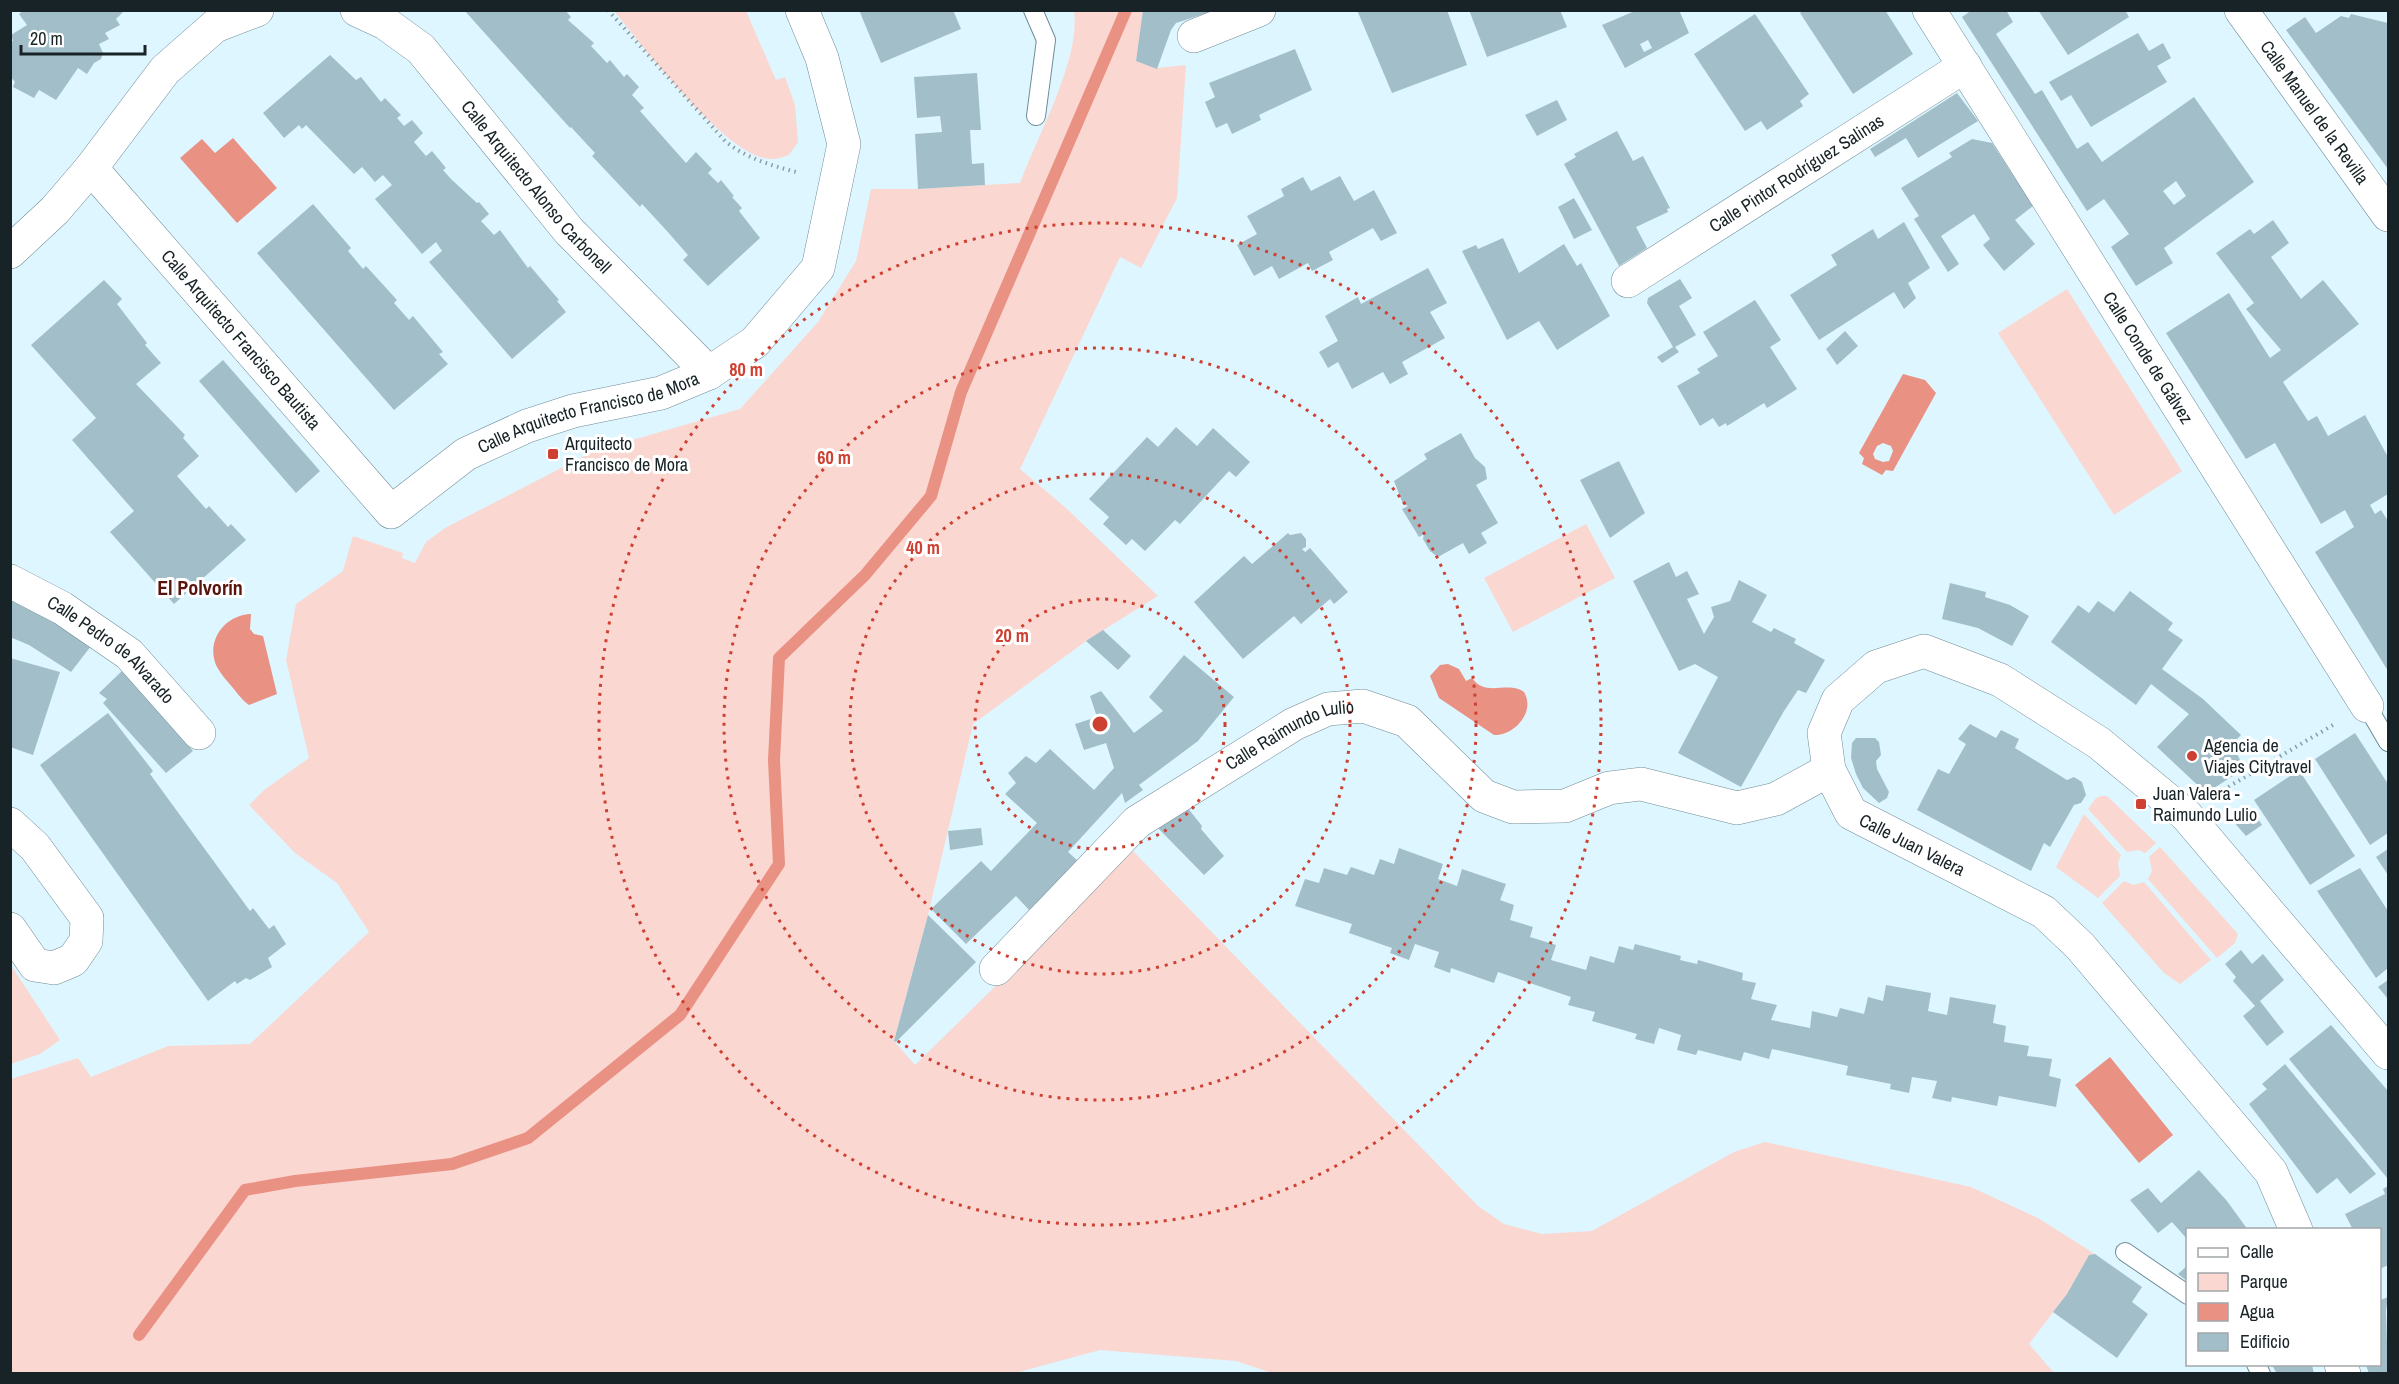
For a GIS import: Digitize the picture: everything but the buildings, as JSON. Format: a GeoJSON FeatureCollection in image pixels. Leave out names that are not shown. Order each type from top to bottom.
{"type":"FeatureCollection","features":[{"type":"Feature","properties":{"kind":"street"},"geometry":{"type":"LineString","coordinates":[[10,252],[55,210],[92,168],[165,70],[214,26],[257,10]]}},
{"type":"Feature","properties":{"kind":"street","name":"Calle Arquitecto Alonso Carbonell"},"geometry":{"type":"LineString","coordinates":[[357,10],[385,22],[421,49],[569,231],[709,374]]}},
{"type":"Feature","properties":{"kind":"street","name":"Calle Arquitecto Francisco de Mora"},"geometry":{"type":"LineString","coordinates":[[392,512],[466,454],[527,426],[573,411],[661,393],[709,374],[755,342],[818,268],[844,144],[822,58],[802,10]]}},
{"type":"Feature","properties":{"kind":"street"},"geometry":{"type":"LineString","coordinates":[[1194,36],[1258,10]]}},
{"type":"Feature","properties":{"kind":"street","name":"Calle Conde de Gálvez"},"geometry":{"type":"LineString","coordinates":[[1929,10],[2355,713]]}},
{"type":"Feature","properties":{"kind":"street","name":"Calle Manuel de la Revilla"},"geometry":{"type":"LineString","coordinates":[[2241,10],[2388,215]]}},
{"type":"Feature","properties":{"kind":"street","name":"Calle Pintor Rodríguez Salinas"},"geometry":{"type":"LineString","coordinates":[[1628,281],[1965,66]]}},
{"type":"Feature","properties":{"kind":"street","name":"Calle Arquitecto Francisco Bautista"},"geometry":{"type":"LineString","coordinates":[[92,168],[392,512]]}},
{"type":"Feature","properties":{"kind":"street","name":"Calle Pedro de Alvarado"},"geometry":{"type":"LineString","coordinates":[[10,580],[62,608],[129,654],[199,733]]}},
{"type":"Feature","properties":{"kind":"street","name":"Calle Juan Valera"},"geometry":{"type":"LineString","coordinates":[[2295,1228],[2271,1172],[2080,946],[2044,912],[1851,813],[1828,770],[1824,733],[1838,700],[1876,667],[1924,651],[2000,680],[2098,743],[2186,815],[2388,1053]]}},
{"type":"Feature","properties":{"kind":"street","name":"Calle Raimundo Lulio"},"geometry":{"type":"LineString","coordinates":[[996,969],[1137,822],[1294,724],[1328,709],[1363,706],[1407,721],[1484,795],[1513,807],[1565,806],[1609,788],[1641,784],[1737,808],[1776,799],[1828,770]]}},
{"type":"Feature","properties":{"kind":"street"},"geometry":{"type":"LineString","coordinates":[[10,824],[35,847],[87,918],[86,941],[73,960],[54,968],[35,965],[10,929]]}},
{"type":"Feature","properties":{"kind":"lane"},"geometry":{"type":"LineString","coordinates":[[1033,10],[1046,40],[1036,116]]}},
{"type":"Feature","properties":{"kind":"lane"},"geometry":{"type":"LineString","coordinates":[[2355,713],[2388,742]]}},
{"type":"Feature","properties":{"kind":"lane"},"geometry":{"type":"LineString","coordinates":[[2125,1252],[2186,1294]]}},
{"type":"Feature","properties":{"kind":"path"},"geometry":{"type":"LineString","coordinates":[[608,10],[715,133],[736,151],[762,163],[788,170]]}},
{"type":"Feature","properties":{"kind":"path"},"geometry":{"type":"LineString","coordinates":[[2211,797],[2355,713]]}},
{"type":"Feature","properties":{"kind":"green space"},"geometry":{"type":"Polygon","coordinates":[[[614,11],[746,11],[776,80],[785,77],[795,105],[798,142],[789,155],[772,159],[754,154],[733,141],[710,122],[687,98],[614,11]]]}},
{"type":"Feature","properties":{"kind":"green space"},"geometry":{"type":"Polygon","coordinates":[[[1074,11],[1143,11],[1136,61],[1157,68],[1186,65],[1177,198],[1141,268],[1120,257],[1020,469],[1067,509],[1158,596],[1086,641],[973,724],[928,915],[894,1041],[915,1065],[1133,851],[1478,1206],[1504,1224],[1542,1234],[1592,1231],[1734,1152],[1765,1142],[1971,1187],[2038,1218],[2095,1254],[2089,1255],[2067,1294],[2029,1344],[2054,1373],[1275,1374],[1236,1361],[1100,1350],[1011,1374],[11,1374],[11,1079],[78,1058],[91,1077],[168,1046],[250,1044],[369,932],[337,883],[295,853],[249,805],[264,790],[309,758],[286,660],[296,604],[343,571],[353,536],[403,553],[402,558],[415,563],[426,542],[445,528],[594,451],[740,409],[818,322],[856,261],[871,189],[918,189],[1020,183],[1064,74],[1071,51],[1074,11]]]}},
{"type":"Feature","properties":{"kind":"green space"},"geometry":{"type":"Polygon","coordinates":[[[2067,289],[2182,471],[2114,515],[1998,333],[2067,289]]]}},
{"type":"Feature","properties":{"kind":"green space"},"geometry":{"type":"Polygon","coordinates":[[[1586,524],[1615,578],[1513,632],[1484,578],[1586,524]]]}},
{"type":"Feature","properties":{"kind":"green space"},"geometry":{"type":"Polygon","coordinates":[[[2107,796],[2156,843],[2145,853],[2139,850],[2127,852],[2088,809],[2096,798],[2107,796]]]}},
{"type":"Feature","properties":{"kind":"green space"},"geometry":{"type":"Polygon","coordinates":[[[2084,814],[2121,855],[2118,863],[2120,876],[2098,898],[2056,867],[2084,814]]]}},
{"type":"Feature","properties":{"kind":"green space"},"geometry":{"type":"Polygon","coordinates":[[[2160,847],[2238,934],[2235,943],[2217,958],[2148,879],[2152,871],[2149,857],[2160,847]]]}},
{"type":"Feature","properties":{"kind":"green space"},"geometry":{"type":"Polygon","coordinates":[[[2124,881],[2133,885],[2144,882],[2211,960],[2180,984],[2164,973],[2102,903],[2124,881]]]}},
{"type":"Feature","properties":{"kind":"green space"},"geometry":{"type":"Polygon","coordinates":[[[10,964],[60,1040],[40,1054],[11,1064],[10,964]]]}},
{"type":"Feature","properties":{"kind":"water"},"geometry":{"type":"Polygon","coordinates":[[[233,138],[277,188],[237,223],[180,158],[202,139],[215,153],[233,138]]]}},
{"type":"Feature","properties":{"kind":"water"},"geometry":{"type":"Polygon","coordinates":[[[1903,374],[1925,380],[1936,393],[1893,471],[1886,470],[1882,475],[1862,464],[1864,458],[1859,453],[1903,374]],[[1883,443],[1877,446],[1873,454],[1875,459],[1883,462],[1889,461],[1893,451],[1891,446],[1883,443]]]}},
{"type":"Feature","properties":{"kind":"water"},"geometry":{"type":"Polygon","coordinates":[[[251,614],[250,629],[254,634],[263,636],[277,694],[249,705],[216,665],[214,647],[220,630],[226,624],[242,615],[251,614]]]}},
{"type":"Feature","properties":{"kind":"water"},"geometry":{"type":"Polygon","coordinates":[[[1448,664],[1459,669],[1466,681],[1472,678],[1484,687],[1511,688],[1524,692],[1527,707],[1521,721],[1509,732],[1494,735],[1439,698],[1430,676],[1440,665],[1448,664]]]}},
{"type":"Feature","properties":{"kind":"water"},"geometry":{"type":"Polygon","coordinates":[[[2110,1057],[2173,1135],[2139,1163],[2075,1085],[2110,1057]]]}},
{"type":"Feature","properties":{"kind":"waterway"},"geometry":{"type":"LineString","coordinates":[[139,1335],[245,1190],[295,1181],[452,1164],[528,1138],[680,1015],[779,864],[774,760],[779,658],[865,575],[931,496],[961,392],[1126,10]]}},
{"type":"Feature","properties":{"kind":"place","name":"Arquitecto Francisco de Mora"},"geometry":{"type":"Point","coordinates":[553,454]}},
{"type":"Feature","properties":{"kind":"place","name":"Agencia de Viajes Citytravel"},"geometry":{"type":"Point","coordinates":[2192,756]}},
{"type":"Feature","properties":{"kind":"place","name":"Juan Valera - Raimundo Lulio"},"geometry":{"type":"Point","coordinates":[2141,804]}},
{"type":"Feature","properties":{"kind":"district","name":"El Polvorín"},"geometry":{"type":"Point","coordinates":[200,588]}}]}
